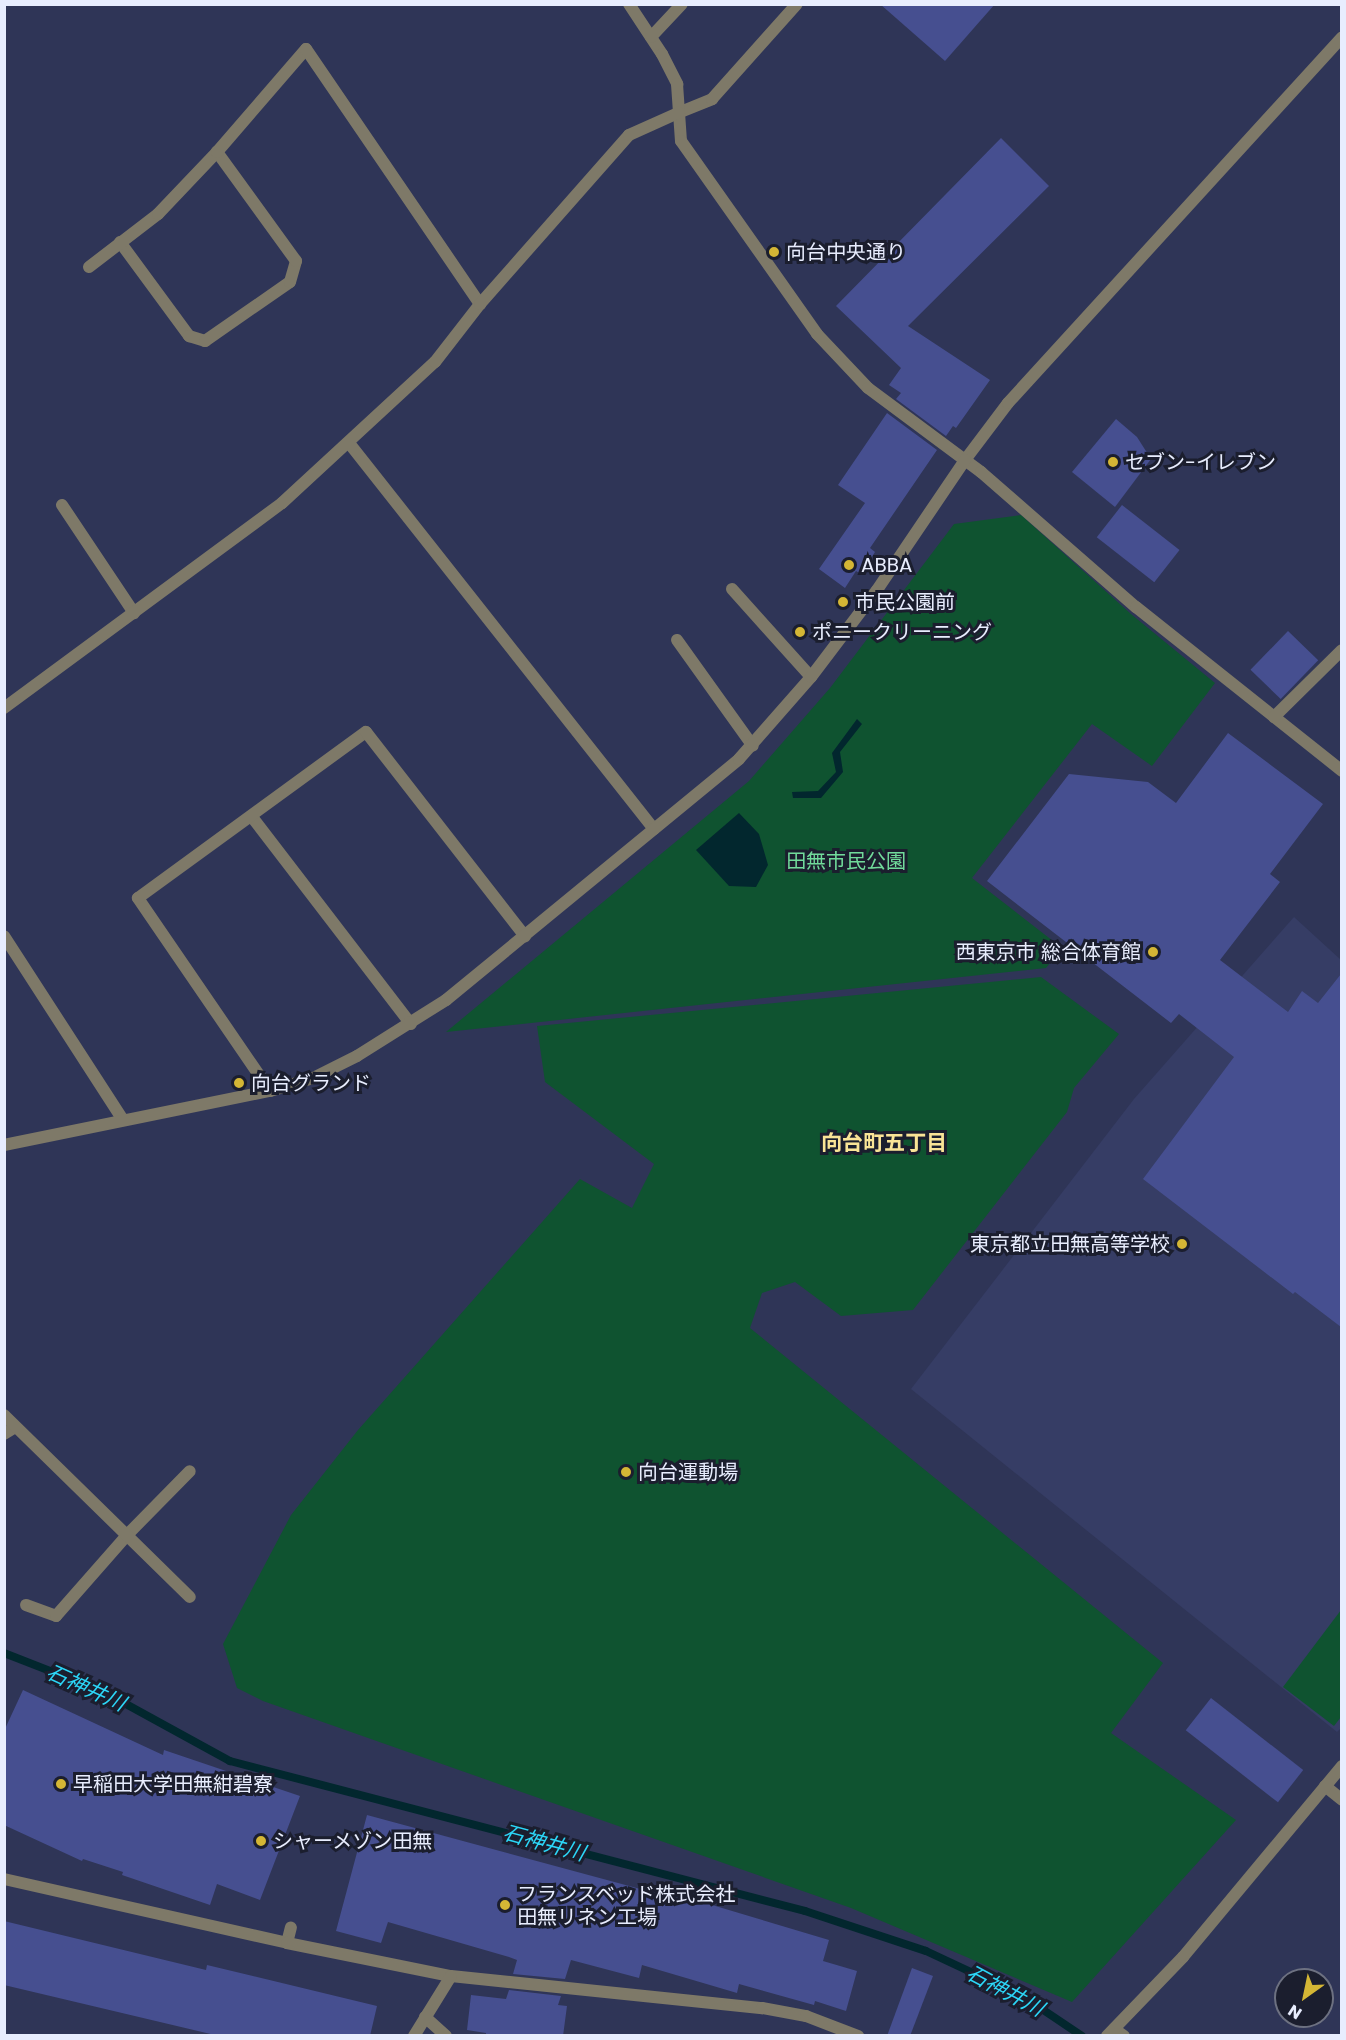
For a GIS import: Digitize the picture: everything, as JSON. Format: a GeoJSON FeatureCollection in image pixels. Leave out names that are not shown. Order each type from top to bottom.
{"type":"FeatureCollection","features":[{"type":"Feature","properties":{"kind":"street"},"geometry":{"type":"LineString","coordinates":[[630,4],[677,84],[681,141],[817,334],[868,388],[965,460],[1030,513],[1136,607],[1341,771]]}},
{"type":"Feature","properties":{"kind":"street"},"geometry":{"type":"LineString","coordinates":[[651,37],[682,4]]}},
{"type":"Feature","properties":{"kind":"street"},"geometry":{"type":"LineString","coordinates":[[4,708],[282,503],[435,362],[480,304],[629,135],[712,99],[797,4]]}},
{"type":"Feature","properties":{"kind":"street"},"geometry":{"type":"LineString","coordinates":[[4,1145],[270,1091],[313,1078],[411,1024],[525,936],[753,746],[811,677],[877,590],[965,460],[1008,403],[1341,37]]}},
{"type":"Feature","properties":{"kind":"street"},"geometry":{"type":"LineString","coordinates":[[89,267],[158,214],[217,152],[306,49],[480,304]]}},
{"type":"Feature","properties":{"kind":"street"},"geometry":{"type":"LineString","coordinates":[[120,242],[189,336],[205,341],[290,282],[296,261],[217,152]]}},
{"type":"Feature","properties":{"kind":"street"},"geometry":{"type":"LineString","coordinates":[[349,443],[654,829]]}},
{"type":"Feature","properties":{"kind":"street"},"geometry":{"type":"LineString","coordinates":[[62,505],[134,613]]}},
{"type":"Feature","properties":{"kind":"street"},"geometry":{"type":"LineString","coordinates":[[732,589],[811,677]]}},
{"type":"Feature","properties":{"kind":"street"},"geometry":{"type":"LineString","coordinates":[[677,640],[753,746]]}},
{"type":"Feature","properties":{"kind":"street"},"geometry":{"type":"LineString","coordinates":[[1274,717],[1341,650]]}},
{"type":"Feature","properties":{"kind":"street"},"geometry":{"type":"LineString","coordinates":[[270,1091],[138,898],[366,732],[525,936]]}},
{"type":"Feature","properties":{"kind":"street"},"geometry":{"type":"LineString","coordinates":[[252,817],[411,1024]]}},
{"type":"Feature","properties":{"kind":"street"},"geometry":{"type":"LineString","coordinates":[[4,936],[123,1120]]}},
{"type":"Feature","properties":{"kind":"street"},"geometry":{"type":"LineString","coordinates":[[4,1415],[10,1430],[128,1534],[190,1597]]}},
{"type":"Feature","properties":{"kind":"street"},"geometry":{"type":"LineString","coordinates":[[26,1605],[56,1616],[128,1534],[190,1471]]}},
{"type":"Feature","properties":{"kind":"street"},"geometry":{"type":"LineString","coordinates":[[1114,2033],[1183,1957],[1341,1766]]}},
{"type":"Feature","properties":{"kind":"street"},"geometry":{"type":"LineString","coordinates":[[1325,1786],[1341,1800]]}},
{"type":"Feature","properties":{"kind":"street"},"geometry":{"type":"LineString","coordinates":[[4,1879],[287,1943],[451,1976],[762,2008],[806,2016],[858,2036]]}},
{"type":"Feature","properties":{"kind":"street"},"geometry":{"type":"LineString","coordinates":[[287,1943],[291,1927]]}},
{"type":"Feature","properties":{"kind":"street"},"geometry":{"type":"LineString","coordinates":[[414,2036],[451,1976]]}},
{"type":"Feature","properties":{"kind":"street"},"geometry":{"type":"LineString","coordinates":[[425,2017],[446,2036]]}},
{"type":"Feature","properties":{"kind":"shaded area"},"geometry":{"type":"Polygon","coordinates":[[[857,719],[862,724],[840,752],[843,772],[821,798],[793,798],[792,792],[818,791],[836,772],[832,753],[857,719]]]}},
{"type":"Feature","properties":{"kind":"shaded area"},"geometry":{"type":"Polygon","coordinates":[[[739,813],[759,834],[768,865],[756,887],[729,886],[696,850],[739,813]]]}},
{"type":"Feature","properties":{"kind":"shaded area","name":"東京都立田無高等学校"},"geometry":{"type":"Polygon","coordinates":[[[1294,917],[1341,960],[1342,1727],[1337,1732],[911,1389],[1134,1099],[1294,917]]]}},
{"type":"Feature","properties":{"kind":"green space","name":"田無市民公園"},"geometry":{"type":"Polygon","coordinates":[[[1021,515],[1131,614],[1215,683],[1152,766],[1092,724],[972,878],[1062,948],[1046,968],[446,1032],[749,781],[830,688],[954,524],[1021,515]]]}},
{"type":"Feature","properties":{"kind":"green space","name":"向台運動場"},"geometry":{"type":"Polygon","coordinates":[[[1041,977],[1119,1034],[1074,1088],[1067,1112],[913,1310],[841,1316],[795,1282],[762,1293],[750,1328],[1163,1663],[1111,1733],[1236,1820],[1072,2002],[851,1908],[263,1701],[237,1688],[223,1644],[291,1515],[358,1430],[580,1179],[632,1208],[654,1164],[545,1082],[537,1026],[1041,977]]]}},
{"type":"Feature","properties":{"kind":"green space"},"geometry":{"type":"Polygon","coordinates":[[[1341,1610],[1341,1717],[1334,1726],[1283,1687],[1341,1610]]]}},
{"type":"Feature","properties":{"kind":"building"},"geometry":{"type":"Polygon","coordinates":[[[880,4],[995,4],[945,61],[880,4]]]}},
{"type":"Feature","properties":{"kind":"building"},"geometry":{"type":"Polygon","coordinates":[[[1001,138],[1049,186],[908,326],[990,380],[956,428],[953,426],[946,436],[896,399],[901,393],[889,385],[901,368],[836,306],[1001,138]]]}},
{"type":"Feature","properties":{"kind":"building"},"geometry":{"type":"Polygon","coordinates":[[[887,413],[937,450],[870,548],[875,552],[861,574],[856,571],[845,588],[819,569],[865,503],[838,485],[887,413]]]}},
{"type":"Feature","properties":{"kind":"building"},"geometry":{"type":"Polygon","coordinates":[[[1116,419],[1137,437],[1151,459],[1115,507],[1072,472],[1116,419]]]}},
{"type":"Feature","properties":{"kind":"building"},"geometry":{"type":"Polygon","coordinates":[[[1122,505],[1180,550],[1154,582],[1097,537],[1122,505]]]}},
{"type":"Feature","properties":{"kind":"building"},"geometry":{"type":"Polygon","coordinates":[[[1288,631],[1318,660],[1281,699],[1250,670],[1288,631]]]}},
{"type":"Feature","properties":{"kind":"building"},"geometry":{"type":"Polygon","coordinates":[[[1228,733],[1323,804],[1270,874],[1280,882],[1220,960],[1288,1012],[1302,991],[1318,1003],[1341,974],[1341,1327],[1295,1292],[1293,1294],[1143,1179],[1234,1057],[1179,1014],[1171,1023],[987,881],[1069,774],[1148,782],[1176,803],[1228,733]]]}},
{"type":"Feature","properties":{"kind":"building"},"geometry":{"type":"Polygon","coordinates":[[[23,1690],[163,1755],[164,1750],[300,1796],[260,1900],[217,1884],[210,1905],[122,1875],[123,1872],[83,1859],[82,1861],[4,1825],[4,1731],[23,1690]]]}},
{"type":"Feature","properties":{"kind":"building"},"geometry":{"type":"Polygon","coordinates":[[[1211,1698],[1303,1770],[1278,1802],[1186,1730],[1211,1698]]]}},
{"type":"Feature","properties":{"kind":"building","name":"フランスベッド株式会社 田無リネン工場"},"geometry":{"type":"Polygon","coordinates":[[[367,1815],[681,1900],[682,1896],[829,1940],[823,1961],[857,1971],[846,2011],[815,2001],[814,2005],[739,1984],[737,1993],[642,1965],[639,1978],[571,1960],[565,1979],[513,1974],[517,1960],[388,1922],[381,1943],[336,1931],[367,1815]]]}},
{"type":"Feature","properties":{"kind":"building"},"geometry":{"type":"Polygon","coordinates":[[[4,1921],[206,1970],[207,1965],[377,2006],[370,2036],[219,2036],[4,1985],[4,1921]]]}},
{"type":"Feature","properties":{"kind":"building"},"geometry":{"type":"Polygon","coordinates":[[[912,1968],[933,1976],[910,2036],[887,2036],[912,1968]]]}},
{"type":"Feature","properties":{"kind":"building"},"geometry":{"type":"Polygon","coordinates":[[[509,1990],[561,1996],[558,2005],[567,2006],[563,2036],[486,2036],[486,2033],[467,2030],[471,1995],[506,1999],[509,1990]]]}},
{"type":"Feature","properties":{"kind":"waterway","name":"石神井川"},"geometry":{"type":"LineString","coordinates":[[4,1653],[104,1692],[230,1761],[805,1911],[926,1951],[1024,1997],[1082,2036]]}},
{"type":"Feature","properties":{"kind":"place","name":"向台中央通り"},"geometry":{"type":"Point","coordinates":[774,252]}},
{"type":"Feature","properties":{"kind":"place","name":"セブン-イレブン"},"geometry":{"type":"Point","coordinates":[1113,462]}},
{"type":"Feature","properties":{"kind":"place","name":"ABBA"},"geometry":{"type":"Point","coordinates":[849,565]}},
{"type":"Feature","properties":{"kind":"place","name":"市民公園前"},"geometry":{"type":"Point","coordinates":[843,602]}},
{"type":"Feature","properties":{"kind":"place","name":"ポニークリーニング"},"geometry":{"type":"Point","coordinates":[800,632]}},
{"type":"Feature","properties":{"kind":"place","name":"西東京市 総合体育館"},"geometry":{"type":"Point","coordinates":[1153,952]}},
{"type":"Feature","properties":{"kind":"place","name":"向台グランド"},"geometry":{"type":"Point","coordinates":[239,1083]}},
{"type":"Feature","properties":{"kind":"place","name":"東京都立田無高等学校"},"geometry":{"type":"Point","coordinates":[1182,1244]}},
{"type":"Feature","properties":{"kind":"place","name":"向台運動場"},"geometry":{"type":"Point","coordinates":[626,1472]}},
{"type":"Feature","properties":{"kind":"place","name":"早稲田大学田無紺碧寮"},"geometry":{"type":"Point","coordinates":[61,1784]}},
{"type":"Feature","properties":{"kind":"place","name":"シャーメゾン田無"},"geometry":{"type":"Point","coordinates":[261,1841]}},
{"type":"Feature","properties":{"kind":"place","name":"フランスベッド株式会社 田無リネン工場"},"geometry":{"type":"Point","coordinates":[505,1905]}},
{"type":"Feature","properties":{"kind":"district","name":"向台町五丁目"},"geometry":{"type":"Point","coordinates":[884,1143]}}]}
